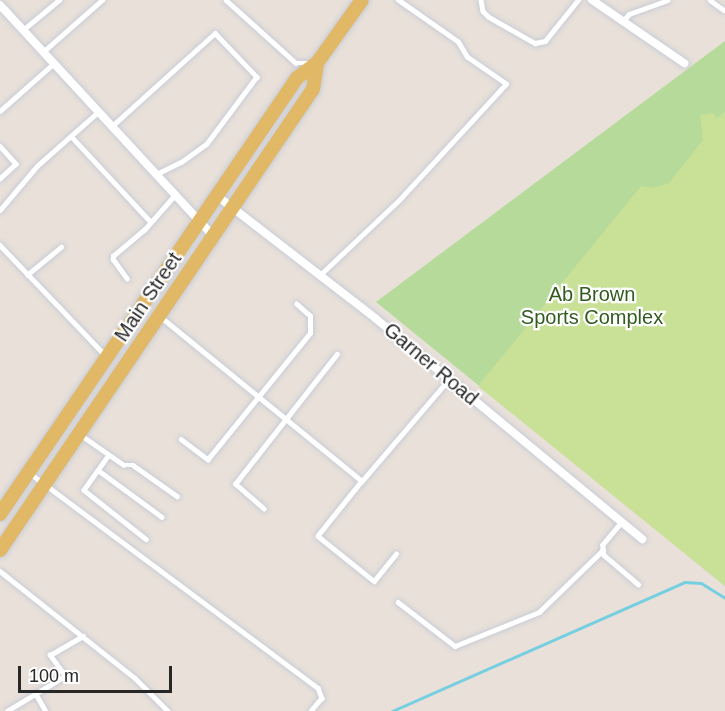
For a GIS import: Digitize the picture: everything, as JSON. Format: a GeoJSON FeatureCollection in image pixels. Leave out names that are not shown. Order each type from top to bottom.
{"type":"FeatureCollection","features":[{"type":"Feature","properties":{"kind":"main road","name":"Main Street"},"geometry":{"type":"LineString","coordinates":[[0,514],[297,78],[317,63],[362,0]]}},
{"type":"Feature","properties":{"kind":"main road","name":"Main Street"},"geometry":{"type":"LineString","coordinates":[[0,549],[313,89],[317,63]]}},
{"type":"Feature","properties":{"kind":"street"},"geometry":{"type":"LineString","coordinates":[[592,0],[684,63]]}},
{"type":"Feature","properties":{"kind":"street"},"geometry":{"type":"LineString","coordinates":[[0,4],[213,236]]}},
{"type":"Feature","properties":{"kind":"street","name":"Garner Road"},"geometry":{"type":"LineString","coordinates":[[216,195],[449,379],[642,539]]}},
{"type":"Feature","properties":{"kind":"lane"},"geometry":{"type":"LineString","coordinates":[[23,30],[59,0]]}},
{"type":"Feature","properties":{"kind":"lane"},"geometry":{"type":"LineString","coordinates":[[43,52],[102,0]]}},
{"type":"Feature","properties":{"kind":"lane"},"geometry":{"type":"LineString","coordinates":[[226,0],[297,63],[317,63]]}},
{"type":"Feature","properties":{"kind":"lane"},"geometry":{"type":"LineString","coordinates":[[319,275],[401,198],[506,84],[468,57],[458,42],[398,0]]}},
{"type":"Feature","properties":{"kind":"lane"},"geometry":{"type":"LineString","coordinates":[[481,0],[483,11],[489,17],[535,44],[545,41],[578,0]]}},
{"type":"Feature","properties":{"kind":"lane"},"geometry":{"type":"LineString","coordinates":[[623,21],[629,14],[668,0]]}},
{"type":"Feature","properties":{"kind":"lane"},"geometry":{"type":"LineString","coordinates":[[710,0],[724,10]]}},
{"type":"Feature","properties":{"kind":"lane"},"geometry":{"type":"LineString","coordinates":[[111,127],[215,33],[257,77],[207,144],[182,162],[155,174]]}},
{"type":"Feature","properties":{"kind":"lane"},"geometry":{"type":"LineString","coordinates":[[0,111],[54,63]]}},
{"type":"Feature","properties":{"kind":"lane"},"geometry":{"type":"LineString","coordinates":[[0,210],[37,166],[98,112]]}},
{"type":"Feature","properties":{"kind":"lane"},"geometry":{"type":"LineString","coordinates":[[71,136],[151,222]]}},
{"type":"Feature","properties":{"kind":"lane"},"geometry":{"type":"LineString","coordinates":[[0,146],[16,164],[0,179]]}},
{"type":"Feature","properties":{"kind":"lane"},"geometry":{"type":"LineString","coordinates":[[127,279],[113,260],[113,256],[151,222],[174,195]]}},
{"type":"Feature","properties":{"kind":"lane"},"geometry":{"type":"LineString","coordinates":[[0,245],[107,357]]}},
{"type":"Feature","properties":{"kind":"lane"},"geometry":{"type":"LineString","coordinates":[[27,275],[62,247]]}},
{"type":"Feature","properties":{"kind":"lane"},"geometry":{"type":"LineString","coordinates":[[181,439],[208,459],[310,333],[310,316],[296,304]]}},
{"type":"Feature","properties":{"kind":"lane"},"geometry":{"type":"LineString","coordinates":[[159,316],[362,481]]}},
{"type":"Feature","properties":{"kind":"lane"},"geometry":{"type":"LineString","coordinates":[[264,509],[235,484],[337,354]]}},
{"type":"Feature","properties":{"kind":"lane"},"geometry":{"type":"LineString","coordinates":[[396,554],[374,581],[318,536],[449,379]]}},
{"type":"Feature","properties":{"kind":"lane"},"geometry":{"type":"LineString","coordinates":[[78,434],[124,465],[133,465],[177,496]]}},
{"type":"Feature","properties":{"kind":"lane"},"geometry":{"type":"LineString","coordinates":[[109,455],[84,490],[146,539]]}},
{"type":"Feature","properties":{"kind":"lane"},"geometry":{"type":"LineString","coordinates":[[98,470],[162,517]]}},
{"type":"Feature","properties":{"kind":"lane"},"geometry":{"type":"LineString","coordinates":[[28,472],[318,688],[322,698],[311,711]]}},
{"type":"Feature","properties":{"kind":"lane"},"geometry":{"type":"LineString","coordinates":[[622,522],[603,545],[604,555],[638,584]]}},
{"type":"Feature","properties":{"kind":"lane"},"geometry":{"type":"LineString","coordinates":[[398,602],[455,646],[538,612],[603,550]]}},
{"type":"Feature","properties":{"kind":"lane"},"geometry":{"type":"LineString","coordinates":[[0,571],[135,678],[168,711]]}},
{"type":"Feature","properties":{"kind":"lane"},"geometry":{"type":"LineString","coordinates":[[7,711],[64,676],[50,655],[83,636]]}},
{"type":"Feature","properties":{"kind":"lane"},"geometry":{"type":"LineString","coordinates":[[36,694],[46,711]]}},
{"type":"Feature","properties":{"kind":"green space","name":"Ab Brown Sports Complex"},"geometry":{"type":"Polygon","coordinates":[[[725,41],[725,586],[376,302],[725,41]]]}},
{"type":"Feature","properties":{"kind":"green space","name":"Ab Brown Sports Complex"},"geometry":{"type":"Polygon","coordinates":[[[725,112],[725,586],[478,386],[641,186],[653,188],[669,183],[703,140],[700,115],[713,113],[717,118],[725,112]]]}},
{"type":"Feature","properties":{"kind":"waterway"},"geometry":{"type":"LineString","coordinates":[[392,711],[684,582],[701,583],[725,598]]}}]}
